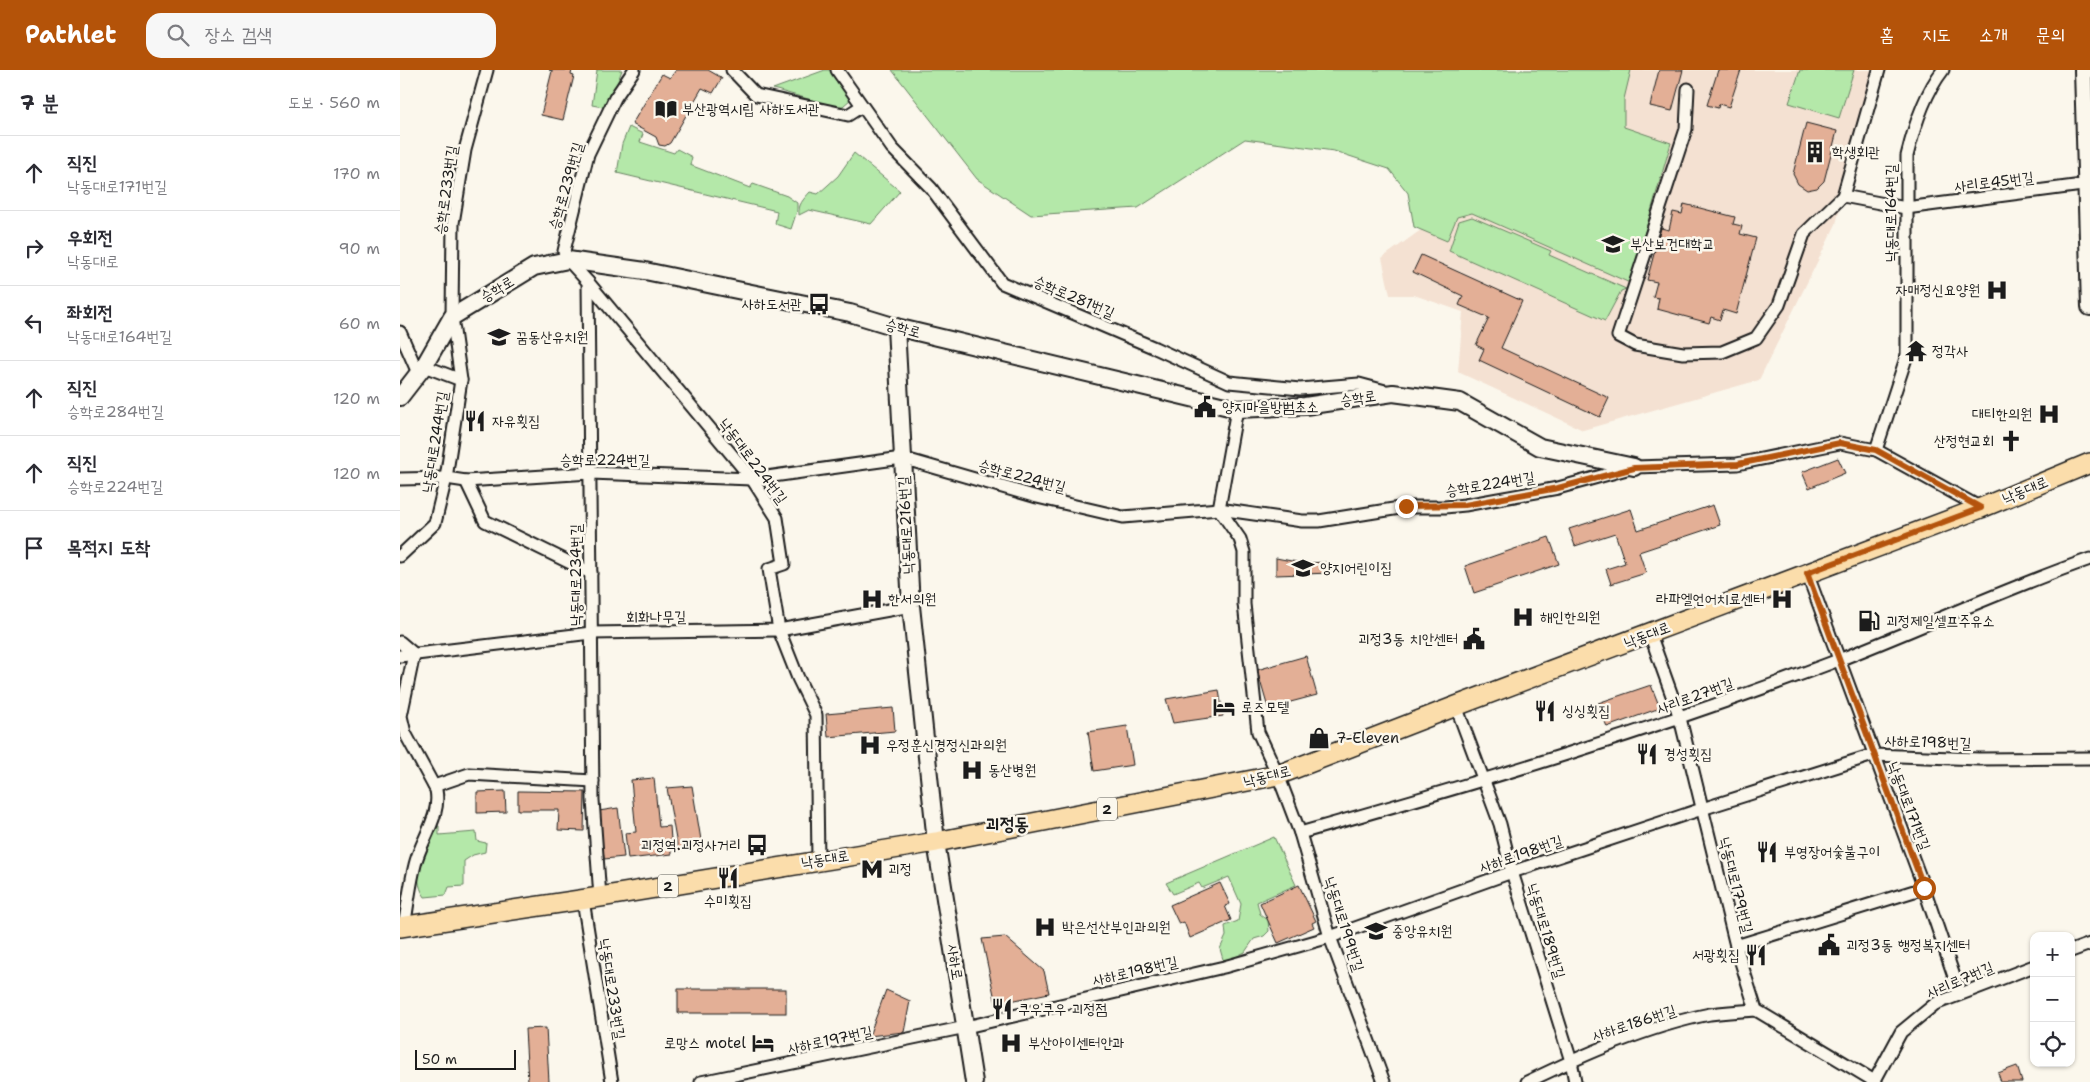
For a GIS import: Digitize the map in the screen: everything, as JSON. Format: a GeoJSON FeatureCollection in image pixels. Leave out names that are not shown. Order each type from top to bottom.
{"type":"FeatureCollection","features":[{"type":"Feature","properties":{"kind":"main road","name":"낙동대로"},"geometry":{"type":"LineString","coordinates":[[402,927],[936,842],[1278,775],[1981,508],[2090,463]]}},
{"type":"Feature","properties":{"kind":"street","name":"승학로233번길"},"geometry":{"type":"LineString","coordinates":[[452,318],[454,223],[465,150],[488,70]]}},
{"type":"Feature","properties":{"kind":"street","name":"승학로239번길"},"geometry":{"type":"LineString","coordinates":[[568,260],[564,251],[588,154],[615,98],[634,70]]}},
{"type":"Feature","properties":{"kind":"street"},"geometry":{"type":"LineString","coordinates":[[732,70],[756,95],[848,115],[862,106]]}},
{"type":"Feature","properties":{"kind":"street","name":"승학로281번길"},"geometry":{"type":"LineString","coordinates":[[837,70],[892,148],[931,188],[1002,283],[1155,348],[1229,382],[1300,389],[1358,384],[1393,393]]}},
{"type":"Feature","properties":{"kind":"street"},"geometry":{"type":"LineString","coordinates":[[1688,89],[1686,129],[1618,336],[1635,345],[1683,353],[1722,352],[1756,338],[1779,304],[1804,234],[1844,196],[1879,70]]}},
{"type":"Feature","properties":{"kind":"street","name":"낙동대로164번길"},"geometry":{"type":"LineString","coordinates":[[1876,450],[1907,355],[1907,156],[1912,137],[1935,78],[1943,70]]}},
{"type":"Feature","properties":{"kind":"street"},"geometry":{"type":"LineString","coordinates":[[2083,70],[2088,185],[2090,307]]}},
{"type":"Feature","properties":{"kind":"street","name":"사리로45번길"},"geometry":{"type":"LineString","coordinates":[[1844,196],[1906,208],[2088,185]]}},
{"type":"Feature","properties":{"kind":"street","name":"승학로"},"geometry":{"type":"LineString","coordinates":[[400,397],[421,370],[452,318],[534,267],[568,260],[645,271],[850,313],[896,328],[1236,409],[1305,406],[1393,393],[1460,402],[1540,447],[1634,468]]}},
{"type":"Feature","properties":{"kind":"street"},"geometry":{"type":"LineString","coordinates":[[568,260],[588,282]]}},
{"type":"Feature","properties":{"kind":"street","name":"낙동대로234번길"},"geometry":{"type":"LineString","coordinates":[[588,282],[593,780],[591,898]]}},
{"type":"Feature","properties":{"kind":"street","name":"낙동대로224번길"},"geometry":{"type":"LineString","coordinates":[[588,282],[752,479],[777,518],[784,564],[769,569],[779,630],[816,715],[818,860]]}},
{"type":"Feature","properties":{"kind":"street","name":"낙동대로244번길"},"geometry":{"type":"LineString","coordinates":[[400,556],[435,523],[446,478],[461,380],[452,318]]}},
{"type":"Feature","properties":{"kind":"street","name":"낙동대로216번길"},"geometry":{"type":"LineString","coordinates":[[896,328],[911,606],[936,842]]}},
{"type":"Feature","properties":{"kind":"street"},"geometry":{"type":"LineString","coordinates":[[400,332],[421,370],[461,380]]}},
{"type":"Feature","properties":{"kind":"street"},"geometry":{"type":"LineString","coordinates":[[1219,509],[1236,409]]}},
{"type":"Feature","properties":{"kind":"street","name":"승학로224번길"},"geometry":{"type":"LineString","coordinates":[[400,479],[446,478],[466,481],[590,473],[752,479],[902,458],[1037,497],[1123,517],[1219,509],[1302,521],[1319,521],[1406,506],[1465,505],[1558,488],[1634,468],[1738,464],[1840,443],[1876,450]]}},
{"type":"Feature","properties":{"kind":"street"},"geometry":{"type":"LineString","coordinates":[[1876,450],[1981,508]]}},
{"type":"Feature","properties":{"kind":"street"},"geometry":{"type":"LineString","coordinates":[[466,481],[485,521],[591,573]]}},
{"type":"Feature","properties":{"kind":"street","name":"낙동대로199번길"},"geometry":{"type":"LineString","coordinates":[[1219,509],[1240,539],[1244,552],[1244,604],[1258,732],[1278,775],[1300,833],[1330,937],[1384,1082]]}},
{"type":"Feature","properties":{"kind":"street","name":"사리로27번길"},"geometry":{"type":"LineString","coordinates":[[1300,833],[1486,781],[1680,718],[1838,660],[2027,580],[2090,559]]}},
{"type":"Feature","properties":{"kind":"street","name":"낙동대로171번길"},"geometry":{"type":"LineString","coordinates":[[1807,573],[1924,888],[1960,994]]}},
{"type":"Feature","properties":{"kind":"street","name":"회화나무길"},"geometry":{"type":"LineString","coordinates":[[400,656],[592,633],[779,630],[911,606]]}},
{"type":"Feature","properties":{"kind":"street","name":"낙동대로179번길"},"geometry":{"type":"LineString","coordinates":[[1650,634],[1680,718],[1736,946],[1756,1010]]}},
{"type":"Feature","properties":{"kind":"street"},"geometry":{"type":"LineString","coordinates":[[400,642],[414,654],[400,716],[405,733],[434,786],[438,799],[433,820],[416,860],[402,927]]}},
{"type":"Feature","properties":{"kind":"street","name":"낙동대로189번길"},"geometry":{"type":"LineString","coordinates":[[1456,706],[1486,781],[1500,824],[1512,872],[1571,1061],[1575,1082]]}},
{"type":"Feature","properties":{"kind":"street","name":"사하로198번길"},"geometry":{"type":"LineString","coordinates":[[966,1027],[1224,967],[1330,937],[1512,872],[1873,755],[1979,758],[2090,758]]}},
{"type":"Feature","properties":{"kind":"street"},"geometry":{"type":"LineString","coordinates":[[434,786],[469,774],[593,780]]}},
{"type":"Feature","properties":{"kind":"street","name":"사하로"},"geometry":{"type":"LineString","coordinates":[[936,842],[974,1082]]}},
{"type":"Feature","properties":{"kind":"street"},"geometry":{"type":"LineString","coordinates":[[1736,946],[1924,888]]}},
{"type":"Feature","properties":{"kind":"street","name":"낙동대로233번길"},"geometry":{"type":"LineString","coordinates":[[591,898],[612,1082]]}},
{"type":"Feature","properties":{"kind":"street"},"geometry":{"type":"LineString","coordinates":[[2075,950],[2090,944]]}},
{"type":"Feature","properties":{"kind":"street","name":"사리로7번길"},"geometry":{"type":"LineString","coordinates":[[1875,1082],[1901,1032],[1935,1004],[2030,968]]}},
{"type":"Feature","properties":{"kind":"street"},"geometry":{"type":"LineString","coordinates":[[1756,1010],[1875,1082]]}},
{"type":"Feature","properties":{"kind":"street","name":"사하로186번길"},"geometry":{"type":"LineString","coordinates":[[1527,1082],[1606,1046],[1710,1014],[1756,1010]]}},
{"type":"Feature","properties":{"kind":"street","name":"사하로197번길"},"geometry":{"type":"LineString","coordinates":[[701,1082],[966,1027]]}},
{"type":"Feature","properties":{"kind":"shaded area","name":"부산보건대학교"},"geometry":{"type":"Polygon","coordinates":[[[1608,70],[1876,70],[1836,224],[1759,380],[1583,430],[1458,372],[1463,312],[1414,295],[1390,295],[1382,258],[1479,188],[1608,70]]]}},
{"type":"Feature","properties":{"kind":"green space"},"geometry":{"type":"Polygon","coordinates":[[[597,70],[622,70],[608,108],[592,105],[597,70]]]}},
{"type":"Feature","properties":{"kind":"green space"},"geometry":{"type":"Polygon","coordinates":[[[825,70],[831,70],[847,89],[851,99],[843,106],[833,106],[773,89],[825,70]]]}},
{"type":"Feature","properties":{"kind":"green space"},"geometry":{"type":"Polygon","coordinates":[[[892,70],[1631,70],[1624,99],[1624,127],[1671,143],[1630,283],[1472,213],[1457,217],[1447,241],[1414,227],[1408,193],[1389,169],[1334,151],[1245,139],[1138,208],[1031,215],[977,179],[892,70]]]}},
{"type":"Feature","properties":{"kind":"green space"},"geometry":{"type":"Polygon","coordinates":[[[1800,70],[1854,70],[1839,118],[1789,103],[1800,70]]]}},
{"type":"Feature","properties":{"kind":"green space"},"geometry":{"type":"Polygon","coordinates":[[[629,127],[643,134],[640,142],[674,153],[677,149],[692,157],[690,165],[750,188],[753,184],[787,196],[797,203],[797,211],[791,229],[775,224],[777,211],[617,173],[622,144],[629,127]]]}},
{"type":"Feature","properties":{"kind":"green space"},"geometry":{"type":"Polygon","coordinates":[[[854,153],[900,191],[871,224],[809,210],[799,215],[800,205],[807,195],[810,192],[818,194],[838,176],[854,153]]]}},
{"type":"Feature","properties":{"kind":"green space"},"geometry":{"type":"Polygon","coordinates":[[[1472,217],[1551,251],[1549,255],[1626,289],[1621,291],[1605,321],[1449,251],[1459,221],[1472,217]]]}},
{"type":"Feature","properties":{"kind":"green space"},"geometry":{"type":"Polygon","coordinates":[[[435,826],[439,826],[439,835],[476,832],[477,841],[486,843],[485,852],[473,855],[464,861],[464,886],[449,887],[446,895],[425,897],[420,889],[419,871],[424,852],[435,826]]]}},
{"type":"Feature","properties":{"kind":"green space"},"geometry":{"type":"Polygon","coordinates":[[[1274,837],[1296,885],[1257,902],[1260,914],[1268,920],[1269,931],[1264,936],[1254,939],[1245,952],[1224,963],[1220,949],[1226,936],[1225,926],[1238,921],[1241,904],[1229,877],[1202,888],[1199,883],[1173,894],[1166,883],[1274,837]]]}},
{"type":"Feature","properties":{"kind":"building"},"geometry":{"type":"Polygon","coordinates":[[[549,70],[572,70],[571,75],[574,76],[563,120],[541,115],[552,71],[549,70]]]}},
{"type":"Feature","properties":{"kind":"building","name":"부산광역시립 사하도서관"},"geometry":{"type":"Polygon","coordinates":[[[676,70],[708,70],[722,78],[713,93],[702,88],[670,143],[665,146],[659,145],[656,137],[632,124],[662,74],[670,78],[676,70]]]}},
{"type":"Feature","properties":{"kind":"building"},"geometry":{"type":"Polygon","coordinates":[[[1659,70],[1683,70],[1672,111],[1650,106],[1659,70]]]}},
{"type":"Feature","properties":{"kind":"building"},"geometry":{"type":"Polygon","coordinates":[[[1718,70],[1741,70],[1729,107],[1719,104],[1718,108],[1707,105],[1718,70]]]}},
{"type":"Feature","properties":{"kind":"building","name":"학생회관"},"geometry":{"type":"Polygon","coordinates":[[[1806,123],[1837,131],[1824,181],[1817,188],[1807,190],[1798,184],[1793,174],[1806,123]]]}},
{"type":"Feature","properties":{"kind":"building"},"geometry":{"type":"Polygon","coordinates":[[[1684,204],[1735,217],[1733,224],[1742,226],[1740,234],[1756,238],[1736,314],[1723,310],[1720,320],[1711,317],[1709,323],[1657,309],[1659,298],[1653,297],[1657,282],[1647,280],[1661,228],[1669,230],[1673,212],[1682,214],[1684,204]]]}},
{"type":"Feature","properties":{"kind":"building"},"geometry":{"type":"Polygon","coordinates":[[[1421,255],[1522,301],[1501,348],[1609,398],[1600,417],[1479,360],[1484,349],[1476,345],[1489,318],[1459,305],[1463,296],[1413,272],[1421,255]]]}},
{"type":"Feature","properties":{"kind":"building"},"geometry":{"type":"Polygon","coordinates":[[[1838,458],[1845,473],[1809,488],[1802,472],[1838,458]]]}},
{"type":"Feature","properties":{"kind":"building"},"geometry":{"type":"Polygon","coordinates":[[[1713,505],[1720,525],[1639,552],[1646,573],[1611,584],[1606,569],[1625,563],[1615,533],[1575,546],[1569,529],[1631,509],[1638,530],[1713,505]]]}},
{"type":"Feature","properties":{"kind":"building"},"geometry":{"type":"Polygon","coordinates":[[[1549,537],[1559,564],[1474,593],[1465,566],[1549,537]]]}},
{"type":"Feature","properties":{"kind":"building"},"geometry":{"type":"Polygon","coordinates":[[[1276,558],[1302,563],[1331,562],[1331,573],[1276,575],[1276,558]]]}},
{"type":"Feature","properties":{"kind":"building"},"geometry":{"type":"Polygon","coordinates":[[[1306,656],[1317,695],[1268,708],[1257,670],[1306,656]]]}},
{"type":"Feature","properties":{"kind":"building"},"geometry":{"type":"Polygon","coordinates":[[[1651,685],[1660,708],[1607,727],[1598,703],[1651,685]]]}},
{"type":"Feature","properties":{"kind":"building"},"geometry":{"type":"Polygon","coordinates":[[[1219,690],[1223,716],[1173,723],[1166,699],[1219,690]]]}},
{"type":"Feature","properties":{"kind":"building"},"geometry":{"type":"Polygon","coordinates":[[[893,708],[895,731],[828,737],[826,714],[893,708]]]}},
{"type":"Feature","properties":{"kind":"building"},"geometry":{"type":"Polygon","coordinates":[[[1127,726],[1133,765],[1094,771],[1088,732],[1127,726]]]}},
{"type":"Feature","properties":{"kind":"building"},"geometry":{"type":"Polygon","coordinates":[[[654,778],[659,827],[670,826],[672,854],[628,859],[625,833],[636,832],[631,780],[654,778]]]}},
{"type":"Feature","properties":{"kind":"building"},"geometry":{"type":"Polygon","coordinates":[[[692,786],[702,846],[678,851],[667,788],[692,786]]]}},
{"type":"Feature","properties":{"kind":"building"},"geometry":{"type":"Polygon","coordinates":[[[505,791],[506,812],[477,813],[477,792],[505,791]]]}},
{"type":"Feature","properties":{"kind":"building"},"geometry":{"type":"Polygon","coordinates":[[[518,791],[585,792],[584,831],[558,830],[559,810],[518,810],[518,791]]]}},
{"type":"Feature","properties":{"kind":"building"},"geometry":{"type":"Polygon","coordinates":[[[618,808],[624,857],[604,859],[599,811],[618,808]]]}},
{"type":"Feature","properties":{"kind":"building"},"geometry":{"type":"Polygon","coordinates":[[[1220,883],[1230,904],[1225,906],[1231,920],[1190,938],[1184,922],[1179,924],[1170,905],[1220,883]]]}},
{"type":"Feature","properties":{"kind":"building"},"geometry":{"type":"Polygon","coordinates":[[[1299,885],[1316,921],[1312,923],[1314,927],[1278,943],[1260,903],[1299,885]]]}},
{"type":"Feature","properties":{"kind":"building"},"geometry":{"type":"Polygon","coordinates":[[[1005,937],[1044,971],[1049,993],[996,1004],[982,939],[1005,937]]]}},
{"type":"Feature","properties":{"kind":"building"},"geometry":{"type":"Polygon","coordinates":[[[678,989],[786,989],[786,1013],[678,1013],[678,989]]]}},
{"type":"Feature","properties":{"kind":"building"},"geometry":{"type":"Polygon","coordinates":[[[886,990],[910,1001],[904,1032],[869,1036],[886,990]]]}},
{"type":"Feature","properties":{"kind":"building"},"geometry":{"type":"Polygon","coordinates":[[[546,1028],[549,1082],[528,1082],[525,1029],[546,1028]]]}},
{"type":"Feature","properties":{"kind":"building"},"geometry":{"type":"Polygon","coordinates":[[[2017,1066],[2022,1082],[2001,1082],[1998,1073],[2017,1066]]]}},
{"type":"Feature","properties":{"kind":"place","name":"부산광역시립 사하도서관"},"geometry":{"type":"Point","coordinates":[666,109]}},
{"type":"Feature","properties":{"kind":"place","name":"학생회관"},"geometry":{"type":"Point","coordinates":[1815,152]}},
{"type":"Feature","properties":{"kind":"place","name":"부산보건대학교"},"geometry":{"type":"Point","coordinates":[1613,244]}},
{"type":"Feature","properties":{"kind":"place","name":"자매정신요양원"},"geometry":{"type":"Point","coordinates":[1997,290]}},
{"type":"Feature","properties":{"kind":"place","name":"사하도서관"},"geometry":{"type":"Point","coordinates":[819,304]}},
{"type":"Feature","properties":{"kind":"place","name":"꿈동산유치원"},"geometry":{"type":"Point","coordinates":[499,337]}},
{"type":"Feature","properties":{"kind":"place","name":"정각사"},"geometry":{"type":"Point","coordinates":[1916,351]}},
{"type":"Feature","properties":{"kind":"place","name":"양지마을방범초소"},"geometry":{"type":"Point","coordinates":[1205,407]}},
{"type":"Feature","properties":{"kind":"place","name":"대티한의원"},"geometry":{"type":"Point","coordinates":[2049,414]}},
{"type":"Feature","properties":{"kind":"place","name":"자유횟집"},"geometry":{"type":"Point","coordinates":[475,421]}},
{"type":"Feature","properties":{"kind":"place","name":"산정현교회"},"geometry":{"type":"Point","coordinates":[2011,441]}},
{"type":"Feature","properties":{"kind":"place","name":"양지어린이집"},"geometry":{"type":"Point","coordinates":[1303,568]}},
{"type":"Feature","properties":{"kind":"place","name":"한서의원"},"geometry":{"type":"Point","coordinates":[872,599]}},
{"type":"Feature","properties":{"kind":"place","name":"라파엘언어치료센터"},"geometry":{"type":"Point","coordinates":[1782,599]}},
{"type":"Feature","properties":{"kind":"place","name":"해인한의원"},"geometry":{"type":"Point","coordinates":[1523,617]}},
{"type":"Feature","properties":{"kind":"place","name":"괴정제일셀프주유소"},"geometry":{"type":"Point","coordinates":[1869,621]}},
{"type":"Feature","properties":{"kind":"place","name":"괴정3동 치안센터"},"geometry":{"type":"Point","coordinates":[1474,639]}},
{"type":"Feature","properties":{"kind":"place","name":"로즈모텔"},"geometry":{"type":"Point","coordinates":[1224,707]}},
{"type":"Feature","properties":{"kind":"place","name":"싱싱횟집"},"geometry":{"type":"Point","coordinates":[1545,711]}},
{"type":"Feature","properties":{"kind":"place","name":"7-Eleven"},"geometry":{"type":"Point","coordinates":[1319,738]}},
{"type":"Feature","properties":{"kind":"place","name":"우정훈신경정신과의원"},"geometry":{"type":"Point","coordinates":[870,745]}},
{"type":"Feature","properties":{"kind":"place","name":"경성횟집"},"geometry":{"type":"Point","coordinates":[1647,754]}},
{"type":"Feature","properties":{"kind":"place","name":"동산병원"},"geometry":{"type":"Point","coordinates":[972,770]}},
{"type":"Feature","properties":{"kind":"place","name":"괴정역.괴정사거리"},"geometry":{"type":"Point","coordinates":[757,845]}},
{"type":"Feature","properties":{"kind":"place","name":"부영장어숯불구이"},"geometry":{"type":"Point","coordinates":[1767,852]}},
{"type":"Feature","properties":{"kind":"place","name":"괴정"},"geometry":{"type":"Point","coordinates":[872,869]}},
{"type":"Feature","properties":{"kind":"place","name":"수미횟집"},"geometry":{"type":"Point","coordinates":[728,878]}},
{"type":"Feature","properties":{"kind":"place","name":"박은선산부인과의원"},"geometry":{"type":"Point","coordinates":[1045,927]}},
{"type":"Feature","properties":{"kind":"place","name":"중앙유치원"},"geometry":{"type":"Point","coordinates":[1376,931]}},
{"type":"Feature","properties":{"kind":"place","name":"괴정3동 행정복지센터"},"geometry":{"type":"Point","coordinates":[1829,945]}},
{"type":"Feature","properties":{"kind":"place","name":"서광횟집"},"geometry":{"type":"Point","coordinates":[1756,955]}},
{"type":"Feature","properties":{"kind":"place","name":"쿠우쿠우 괴정점"},"geometry":{"type":"Point","coordinates":[1002,1009]}},
{"type":"Feature","properties":{"kind":"place","name":"로망스 motel"},"geometry":{"type":"Point","coordinates":[763,1043]}},
{"type":"Feature","properties":{"kind":"place","name":"부산아이센터안과"},"geometry":{"type":"Point","coordinates":[1011,1043]}},
{"type":"Feature","properties":{"kind":"district","name":"괴정동"},"geometry":{"type":"Point","coordinates":[1007,824]}},
{"type":"Feature","properties":{"kind":"route"},"geometry":{"type":"LineString","coordinates":[[1406,506],[1445,507],[1465,505],[1558,488],[1634,468],[1738,464],[1840,443],[1876,450],[1981,508],[1807,573],[1924,888]]}}]}
